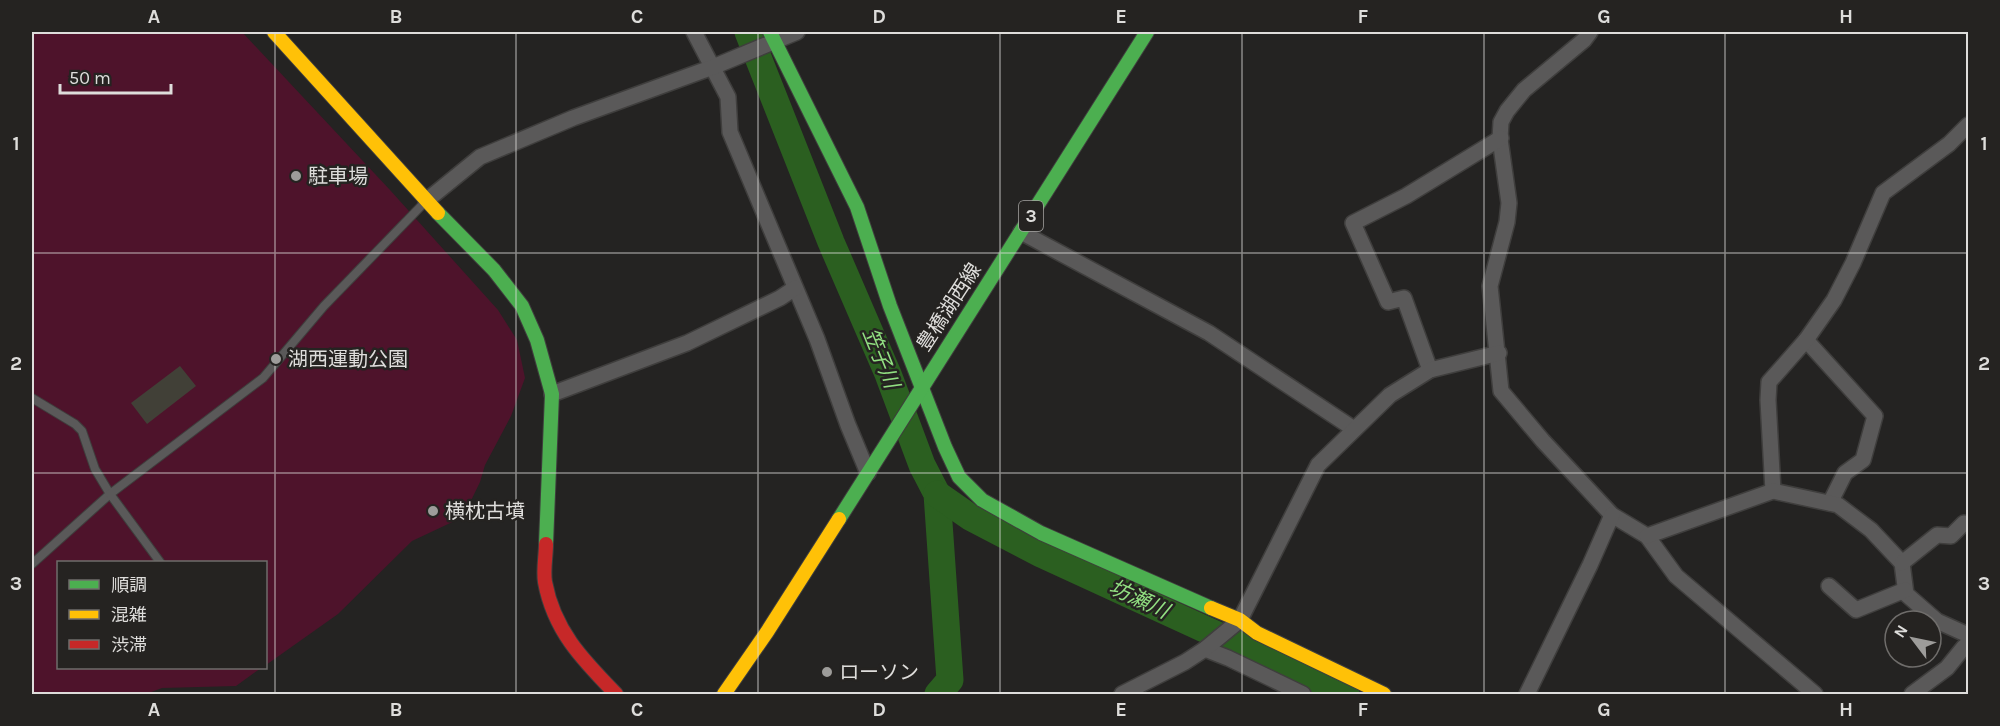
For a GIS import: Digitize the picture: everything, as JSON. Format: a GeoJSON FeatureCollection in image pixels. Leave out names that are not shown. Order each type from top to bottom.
{"type":"FeatureCollection","features":[{"type":"Feature","properties":{"kind":"street"},"geometry":{"type":"LineString","coordinates":[[274,32],[426,201],[494,270],[522,306],[537,340],[552,394],[545,580],[555,618],[580,657],[616,694]]}},
{"type":"Feature","properties":{"kind":"street"},"geometry":{"type":"LineString","coordinates":[[694,32],[717,65],[728,97],[730,132],[817,339],[848,425],[868,472]]}},
{"type":"Feature","properties":{"kind":"street"},"geometry":{"type":"LineString","coordinates":[[426,201],[480,157],[573,118],[717,65],[772,36],[796,32]]}},
{"type":"Feature","properties":{"kind":"street","name":"豊橋湖西線"},"geometry":{"type":"LineString","coordinates":[[724,694],[767,632],[1147,32]]}},
{"type":"Feature","properties":{"kind":"street"},"geometry":{"type":"LineString","coordinates":[[1590,32],[1584,40],[1524,90],[1507,111],[1502,122],[1501,138],[1509,203],[1507,222],[1490,286],[1502,391],[1543,441],[1612,515],[1647,536],[1676,576],[1815,694]]}},
{"type":"Feature","properties":{"kind":"street"},"geometry":{"type":"LineString","coordinates":[[772,36],[857,207],[890,306],[959,477],[982,500],[1041,533],[1384,694]]}},
{"type":"Feature","properties":{"kind":"street"},"geometry":{"type":"LineString","coordinates":[[1773,491],[1769,382],[1806,340],[1834,300],[1853,263],[1883,193],[1949,144],[1968,125]]}},
{"type":"Feature","properties":{"kind":"street"},"geometry":{"type":"LineString","coordinates":[[1430,370],[1404,298],[1388,302],[1353,223],[1406,196],[1501,138]]}},
{"type":"Feature","properties":{"kind":"street"},"geometry":{"type":"LineString","coordinates":[[1021,232],[1209,333],[1354,429]]}},
{"type":"Feature","properties":{"kind":"street"},"geometry":{"type":"LineString","coordinates":[[552,394],[687,343],[780,298],[795,288]]}},
{"type":"Feature","properties":{"kind":"street"},"geometry":{"type":"LineString","coordinates":[[1806,340],[1875,416],[1863,460],[1845,473],[1830,503]]}},
{"type":"Feature","properties":{"kind":"street"},"geometry":{"type":"LineString","coordinates":[[1122,694],[1185,662],[1237,624],[1318,465],[1390,394],[1430,370],[1499,353]]}},
{"type":"Feature","properties":{"kind":"street"},"geometry":{"type":"LineString","coordinates":[[1647,536],[1773,491],[1838,504],[1871,530],[1902,563],[1906,594],[1938,621],[1968,635]]}},
{"type":"Feature","properties":{"kind":"street"},"geometry":{"type":"LineString","coordinates":[[1527,694],[1612,515]]}},
{"type":"Feature","properties":{"kind":"street"},"geometry":{"type":"LineString","coordinates":[[1902,563],[1937,535],[1951,536],[1964,523]]}},
{"type":"Feature","properties":{"kind":"street"},"geometry":{"type":"LineString","coordinates":[[1829,586],[1856,610],[1905,590]]}},
{"type":"Feature","properties":{"kind":"street"},"geometry":{"type":"LineString","coordinates":[[1208,647],[1304,694]]}},
{"type":"Feature","properties":{"kind":"street"},"geometry":{"type":"LineString","coordinates":[[1912,694],[1947,668],[1964,647],[1968,649]]}},
{"type":"Feature","properties":{"kind":"lane"},"geometry":{"type":"LineString","coordinates":[[32,564],[110,494],[263,378],[324,306],[426,201]]}},
{"type":"Feature","properties":{"kind":"lane"},"geometry":{"type":"LineString","coordinates":[[32,398],[75,424],[82,431],[95,469],[110,494],[159,561]]}},
{"type":"Feature","properties":{"kind":"shaded area","name":"湖西運動公園"},"geometry":{"type":"Polygon","coordinates":[[[32,32],[242,32],[390,190],[498,310],[517,340],[525,378],[511,416],[485,465],[480,482],[463,517],[412,541],[338,614],[267,664],[267,561],[57,561],[57,669],[260,669],[236,686],[162,688],[146,694],[32,694],[32,32]]]}},
{"type":"Feature","properties":{"kind":"building"},"geometry":{"type":"Polygon","coordinates":[[[180,366],[196,386],[147,424],[131,403],[180,366]]]}},
{"type":"Feature","properties":{"kind":"waterway","name":"笠子川"},"geometry":{"type":"LineString","coordinates":[[748,32],[831,242],[888,374],[922,465],[937,494],[950,680],[938,694]]}},
{"type":"Feature","properties":{"kind":"waterway","name":"坊瀬川"},"geometry":{"type":"LineString","coordinates":[[937,494],[970,517],[1041,554],[1346,694]]}},
{"type":"Feature","properties":{"kind":"traffic: fast"},"geometry":{"type":"LineString","coordinates":[[770,32],[857,207],[890,306],[959,477],[982,500],[1041,533],[1211,608]]}},
{"type":"Feature","properties":{"kind":"traffic: fast"},"geometry":{"type":"LineString","coordinates":[[839,519],[1147,32]]}},
{"type":"Feature","properties":{"kind":"traffic: fast"},"geometry":{"type":"LineString","coordinates":[[438,213],[494,270],[522,306],[537,340],[552,394],[546,544]]}},
{"type":"Feature","properties":{"kind":"traffic: slow"},"geometry":{"type":"LineString","coordinates":[[274,32],[438,213]]}},
{"type":"Feature","properties":{"kind":"traffic: slow"},"geometry":{"type":"LineString","coordinates":[[724,694],[767,632],[839,519]]}},
{"type":"Feature","properties":{"kind":"traffic: slow"},"geometry":{"type":"LineString","coordinates":[[1211,608],[1240,620],[1257,633],[1384,694]]}},
{"type":"Feature","properties":{"kind":"traffic: jam"},"geometry":{"type":"LineString","coordinates":[[546,544],[545,582],[555,615],[581,657],[616,694]]}},
{"type":"Feature","properties":{"kind":"place","name":"駐車場"},"geometry":{"type":"Point","coordinates":[296,176]}},
{"type":"Feature","properties":{"kind":"place","name":"湖西運動公園"},"geometry":{"type":"Point","coordinates":[276,359]}},
{"type":"Feature","properties":{"kind":"place","name":"横枕古墳"},"geometry":{"type":"Point","coordinates":[433,511]}},
{"type":"Feature","properties":{"kind":"place","name":"ローソン"},"geometry":{"type":"Point","coordinates":[827,672]}}]}
